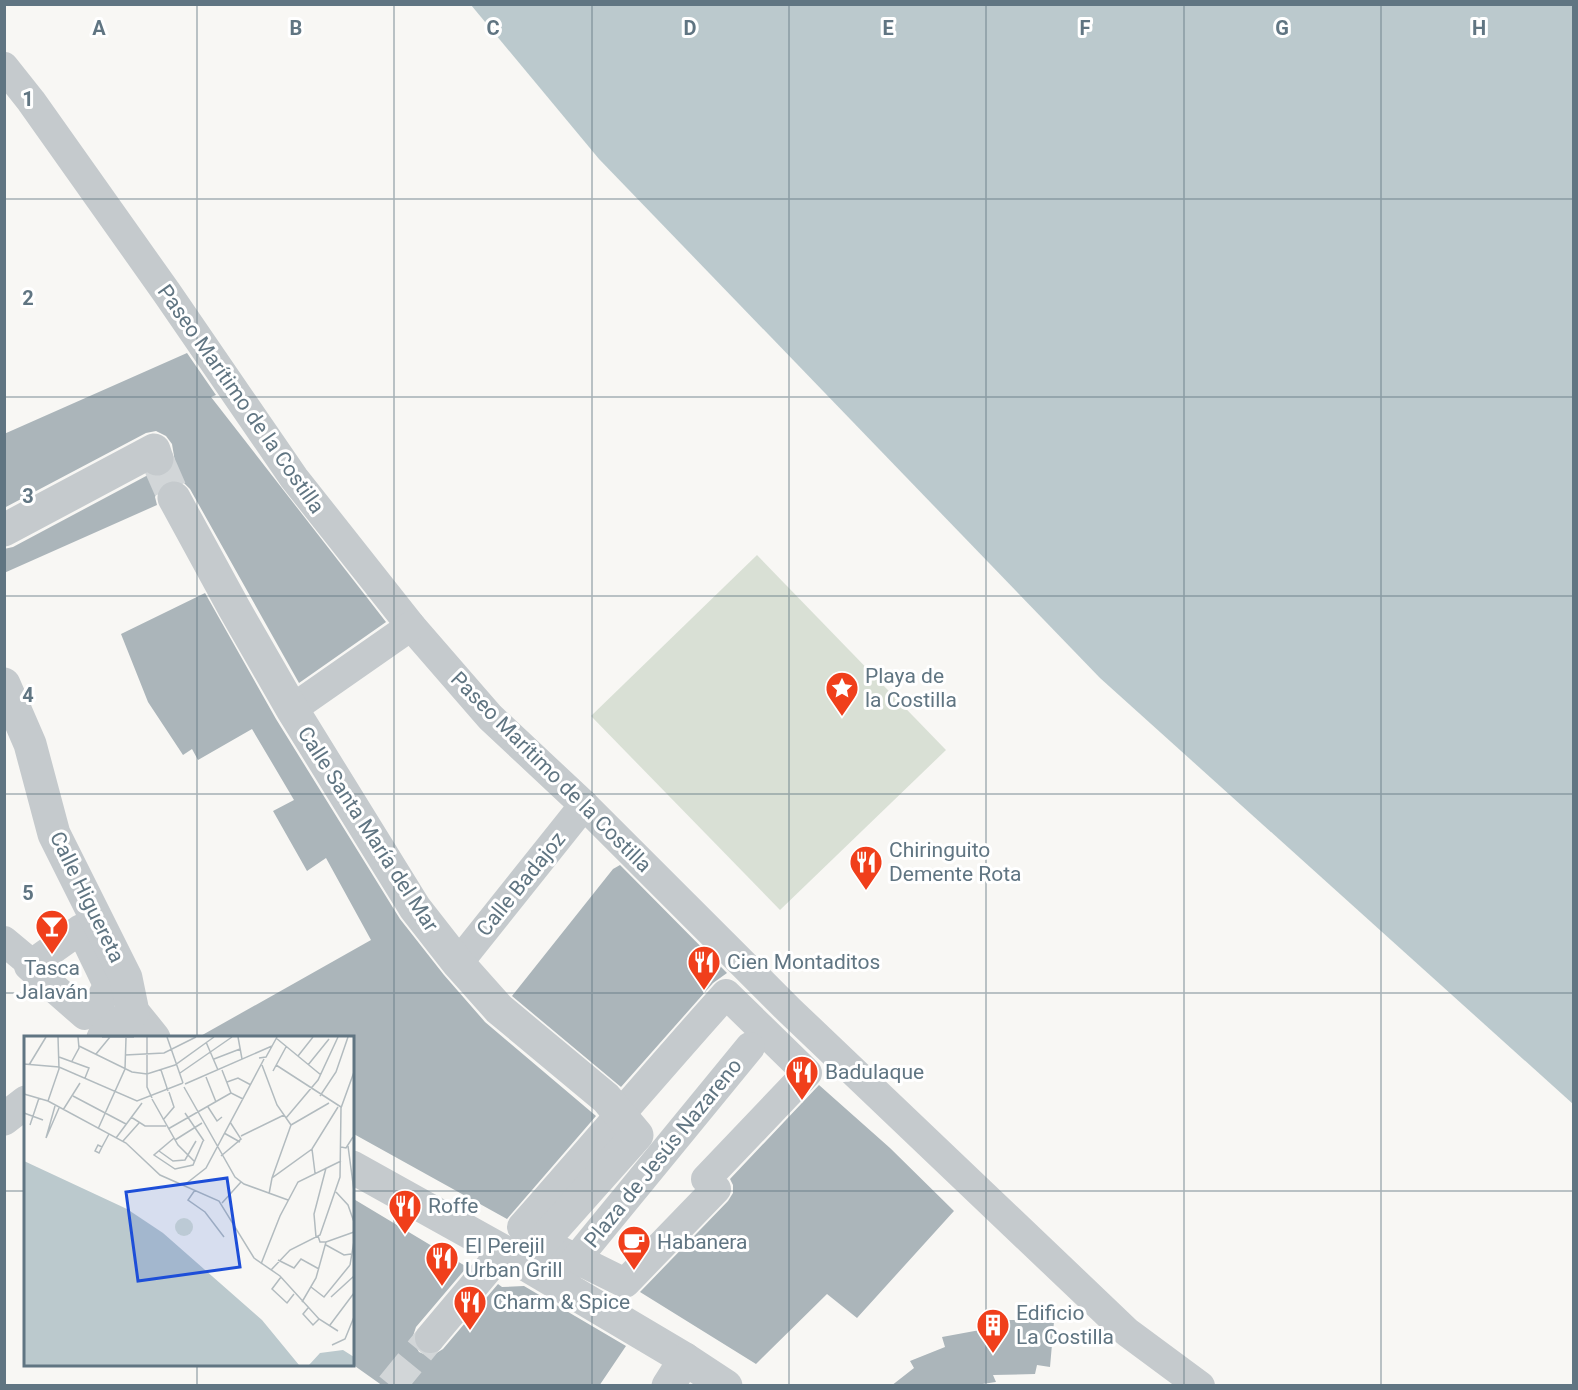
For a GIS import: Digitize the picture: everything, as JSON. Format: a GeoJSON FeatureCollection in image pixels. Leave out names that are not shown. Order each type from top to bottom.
{"type":"FeatureCollection","features":[{"type":"Feature","properties":{"kind":"street","name":"Paseo Marítimo de la Costilla"},"geometry":{"type":"LineString","coordinates":[[4,67],[31,101],[167,293],[294,478],[411,626],[490,717],[584,805],[789,1011],[1127,1332],[1200,1386]]}},
{"type":"Feature","properties":{"kind":"street"},"geometry":{"type":"LineString","coordinates":[[4,530],[160,451]]}},
{"type":"Feature","properties":{"kind":"street","name":"Calle Santa María del Mar"},"geometry":{"type":"LineString","coordinates":[[174,498],[292,709],[415,908],[458,963],[500,1009],[606,1098],[620,1114]]}},
{"type":"Feature","properties":{"kind":"street"},"geometry":{"type":"LineString","coordinates":[[292,709],[411,626]]}},
{"type":"Feature","properties":{"kind":"street","name":"Calle Higuereta"},"geometry":{"type":"LineString","coordinates":[[4,684],[30,744],[54,834],[126,978],[134,1012],[152,1036]]}},
{"type":"Feature","properties":{"kind":"street","name":"Calle Badajoz"},"geometry":{"type":"LineString","coordinates":[[458,963],[584,805]]}},
{"type":"Feature","properties":{"kind":"street"},"geometry":{"type":"LineString","coordinates":[[31,963],[81,929],[108,986],[99,1004],[99,1029]]}},
{"type":"Feature","properties":{"kind":"street"},"geometry":{"type":"LineString","coordinates":[[4,942],[31,963],[99,1029]]}},
{"type":"Feature","properties":{"kind":"street","name":"Plaza de Jesús Nazareno"},"geometry":{"type":"LineString","coordinates":[[523,1252],[637,1135],[620,1114],[726,994],[807,1073],[706,1179],[716,1189],[625,1283],[567,1271],[750,1047]]}},
{"type":"Feature","properties":{"kind":"street"},"geometry":{"type":"LineString","coordinates":[[99,1029],[134,1012]]}},
{"type":"Feature","properties":{"kind":"street"},"geometry":{"type":"LineString","coordinates":[[4,1119],[24,1104]]}},
{"type":"Feature","properties":{"kind":"street"},"geometry":{"type":"LineString","coordinates":[[354,1168],[523,1252],[567,1271],[677,1372],[726,1386]]}},
{"type":"Feature","properties":{"kind":"street"},"geometry":{"type":"LineString","coordinates":[[430,1338],[523,1252]]}},
{"type":"Feature","properties":{"kind":"shaded area"},"geometry":{"type":"Polygon","coordinates":[[[471,5],[1573,5],[1573,1104],[1100,678],[599,159],[471,5]]]}},
{"type":"Feature","properties":{"kind":"shaded area"},"geometry":{"type":"Polygon","coordinates":[[[757,555],[946,750],[780,910],[591,716],[757,555]]]}},
{"type":"Feature","properties":{"kind":"building"},"geometry":{"type":"Polygon","coordinates":[[[187,353],[216,395],[211,397],[386,622],[299,683],[190,489],[183,482],[174,479],[165,482],[158,489],[155,497],[157,505],[4,573],[4,549],[13,547],[148,475],[163,477],[171,471],[175,462],[172,444],[166,436],[156,431],[146,433],[4,508],[4,434],[187,353]]]}},
{"type":"Feature","properties":{"kind":"building"},"geometry":{"type":"Polygon","coordinates":[[[205,593],[276,719],[400,919],[485,1022],[596,1116],[507,1219],[354,1134],[354,1036],[201,1036],[371,940],[326,858],[307,871],[273,811],[294,800],[252,729],[198,760],[192,749],[183,755],[148,702],[121,634],[205,593]]]}},
{"type":"Feature","properties":{"kind":"building"},"geometry":{"type":"Polygon","coordinates":[[[620,865],[727,973],[713,983],[621,1087],[512,996],[613,869],[620,865]]]}},
{"type":"Feature","properties":{"kind":"building"},"geometry":{"type":"Polygon","coordinates":[[[819,1085],[890,1148],[954,1211],[857,1318],[827,1294],[756,1364],[640,1292],[728,1201],[733,1193],[730,1179],[819,1085]]]}},
{"type":"Feature","properties":{"kind":"building"},"geometry":{"type":"Polygon","coordinates":[[[354,1199],[467,1267],[416,1327],[413,1336],[419,1352],[426,1355],[435,1354],[443,1349],[498,1284],[502,1287],[524,1286],[626,1346],[599,1386],[383,1386],[354,1365],[354,1199]]]}},
{"type":"Feature","properties":{"kind":"building","name":"Edificio La Costilla"},"geometry":{"type":"Polygon","coordinates":[[[1055,1310],[1050,1367],[1037,1365],[1035,1374],[993,1375],[996,1382],[969,1386],[891,1386],[914,1368],[910,1361],[945,1347],[942,1337],[980,1330],[979,1320],[1017,1320],[1018,1311],[1055,1310]]]}},
{"type":"Feature","properties":{"kind":"tunnel"},"geometry":{"type":"LineString","coordinates":[[157,459],[174,498]]}},
{"type":"Feature","properties":{"kind":"tunnel"},"geometry":{"type":"LineString","coordinates":[[391,1386],[430,1338]]}},
{"type":"Feature","properties":{"kind":"place","name":"Playa de la Costilla"},"geometry":{"type":"Point","coordinates":[842,717]}},
{"type":"Feature","properties":{"kind":"place","name":"Chiringuito Demente Rota"},"geometry":{"type":"Point","coordinates":[866,891]}},
{"type":"Feature","properties":{"kind":"place","name":"Tasca Jalaván"},"geometry":{"type":"Point","coordinates":[52,955]}},
{"type":"Feature","properties":{"kind":"place","name":"Cien Montaditos"},"geometry":{"type":"Point","coordinates":[704,991]}},
{"type":"Feature","properties":{"kind":"place","name":"Badulaque"},"geometry":{"type":"Point","coordinates":[802,1101]}},
{"type":"Feature","properties":{"kind":"place","name":"Roffe"},"geometry":{"type":"Point","coordinates":[405,1235]}},
{"type":"Feature","properties":{"kind":"place","name":"Habanera"},"geometry":{"type":"Point","coordinates":[634,1271]}},
{"type":"Feature","properties":{"kind":"place","name":"El Perejil Urban Grill"},"geometry":{"type":"Point","coordinates":[442,1287]}},
{"type":"Feature","properties":{"kind":"place","name":"Charm & Spice"},"geometry":{"type":"Point","coordinates":[470,1331]}},
{"type":"Feature","properties":{"kind":"place","name":"Edificio La Costilla"},"geometry":{"type":"Point","coordinates":[993,1354]}}]}
